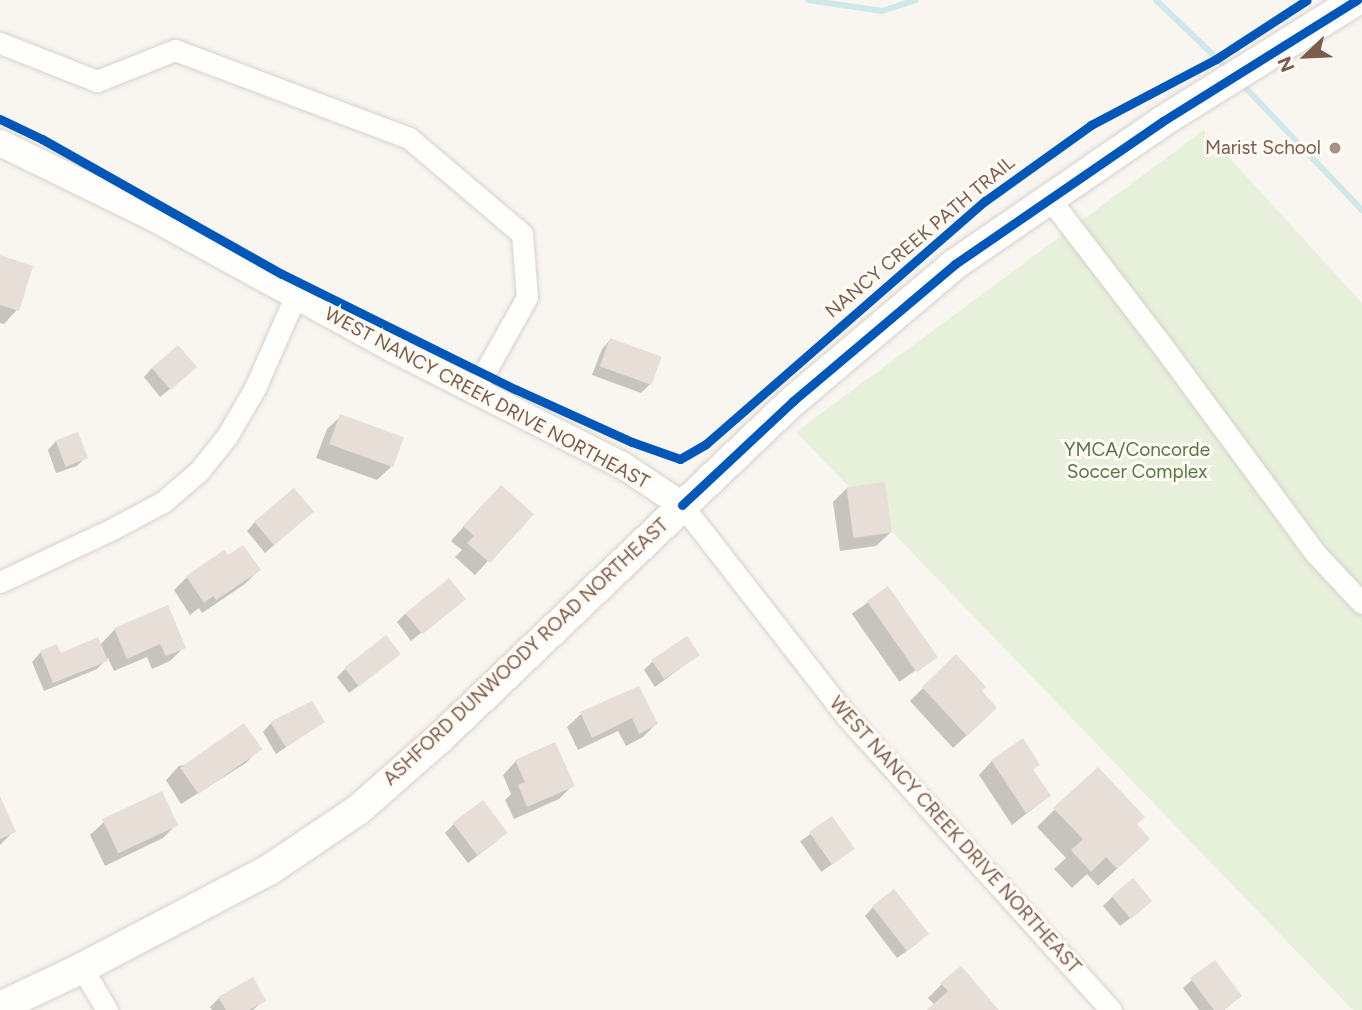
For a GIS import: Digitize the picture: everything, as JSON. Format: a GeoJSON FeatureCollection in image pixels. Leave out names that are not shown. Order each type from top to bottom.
{"type":"FeatureCollection","features":[{"type":"Feature","properties":{"kind":"main road","name":"ASHFORD DUNWOODY ROAD NORTHEAST"},"geometry":{"type":"LineString","coordinates":[[0,1007],[82,968],[269,870],[358,810],[440,738],[793,401],[955,264],[1163,121],[1357,0]]}},
{"type":"Feature","properties":{"kind":"street"},"geometry":{"type":"LineString","coordinates":[[0,43],[97,81],[175,50],[410,138],[523,234],[527,297],[475,390]]}},
{"type":"Feature","properties":{"kind":"street","name":"WEST NANCY CREEK DRIVE NORTHEAST"},"geometry":{"type":"LineString","coordinates":[[0,143],[152,217],[295,297],[622,465],[682,505],[846,716],[1111,1010]]}},
{"type":"Feature","properties":{"kind":"street"},"geometry":{"type":"LineString","coordinates":[[1049,198],[1316,554],[1362,603]]}},
{"type":"Feature","properties":{"kind":"street"},"geometry":{"type":"LineString","coordinates":[[0,582],[163,502],[199,471],[228,436],[255,388],[295,297]]}},
{"type":"Feature","properties":{"kind":"street"},"geometry":{"type":"LineString","coordinates":[[82,968],[107,1010]]}},
{"type":"Feature","properties":{"kind":"green space","name":"YMCA/Concorde Soccer Complex"},"geometry":{"type":"Polygon","coordinates":[[[1204,130],[1362,303],[1362,1010],[1353,1010],[796,432],[1204,130]]]}},
{"type":"Feature","properties":{"kind":"building"},"geometry":{"type":"Polygon","coordinates":[[[0,255],[33,266],[19,311],[0,305],[0,255]]]}},
{"type":"Feature","properties":{"kind":"building"},"geometry":{"type":"Polygon","coordinates":[[[610,338],[662,357],[651,385],[600,366],[610,338]]]}},
{"type":"Feature","properties":{"kind":"building"},"geometry":{"type":"Polygon","coordinates":[[[178,345],[197,367],[171,390],[152,368],[178,345]]]}},
{"type":"Feature","properties":{"kind":"building"},"geometry":{"type":"Polygon","coordinates":[[[340,414],[404,437],[393,467],[329,444],[340,414]]]}},
{"type":"Feature","properties":{"kind":"building"},"geometry":{"type":"Polygon","coordinates":[[[78,432],[88,458],[66,467],[56,441],[78,432]]]}},
{"type":"Feature","properties":{"kind":"building"},"geometry":{"type":"Polygon","coordinates":[[[885,482],[892,533],[853,538],[846,487],[885,482]]]}},
{"type":"Feature","properties":{"kind":"building"},"geometry":{"type":"Polygon","coordinates":[[[501,485],[534,514],[490,563],[467,543],[474,536],[463,526],[501,485]]]}},
{"type":"Feature","properties":{"kind":"building"},"geometry":{"type":"Polygon","coordinates":[[[294,488],[314,512],[274,545],[254,521],[294,488]]]}},
{"type":"Feature","properties":{"kind":"building"},"geometry":{"type":"Polygon","coordinates":[[[243,545],[261,570],[216,600],[213,596],[204,603],[186,576],[224,550],[228,555],[243,545]]]}},
{"type":"Feature","properties":{"kind":"building"},"geometry":{"type":"Polygon","coordinates":[[[449,578],[466,599],[422,634],[405,613],[449,578]]]}},
{"type":"Feature","properties":{"kind":"building"},"geometry":{"type":"Polygon","coordinates":[[[888,586],[938,657],[917,672],[867,601],[888,586]]]}},
{"type":"Feature","properties":{"kind":"building"},"geometry":{"type":"Polygon","coordinates":[[[168,605],[186,648],[166,656],[160,644],[127,659],[114,628],[168,605]]]}},
{"type":"Feature","properties":{"kind":"building"},"geometry":{"type":"Polygon","coordinates":[[[386,635],[401,654],[359,687],[344,668],[386,635]]]}},
{"type":"Feature","properties":{"kind":"building"},"geometry":{"type":"Polygon","coordinates":[[[687,636],[700,655],[664,679],[651,660],[687,636]]]}},
{"type":"Feature","properties":{"kind":"building"},"geometry":{"type":"Polygon","coordinates":[[[98,637],[108,661],[53,683],[40,651],[57,644],[61,653],[98,637]]]}},
{"type":"Feature","properties":{"kind":"building"},"geometry":{"type":"Polygon","coordinates":[[[956,654],[986,687],[982,691],[997,708],[967,736],[922,687],[956,654]]]}},
{"type":"Feature","properties":{"kind":"building"},"geometry":{"type":"Polygon","coordinates":[[[639,686],[658,724],[639,734],[632,718],[592,738],[580,712],[639,686]]]}},
{"type":"Feature","properties":{"kind":"building"},"geometry":{"type":"Polygon","coordinates":[[[312,701],[325,722],[286,747],[270,722],[312,701]]]}},
{"type":"Feature","properties":{"kind":"building"},"geometry":{"type":"Polygon","coordinates":[[[244,723],[262,749],[198,794],[180,768],[244,723]]]}},
{"type":"Feature","properties":{"kind":"building"},"geometry":{"type":"Polygon","coordinates":[[[1023,738],[1040,765],[1033,769],[1051,796],[1026,813],[991,760],[1023,738]]]}},
{"type":"Feature","properties":{"kind":"building"},"geometry":{"type":"Polygon","coordinates":[[[555,742],[575,786],[527,807],[518,785],[525,782],[515,760],[555,742]]]}},
{"type":"Feature","properties":{"kind":"building"},"geometry":{"type":"Polygon","coordinates":[[[1098,767],[1145,817],[1137,824],[1150,839],[1117,869],[1106,857],[1091,872],[1071,850],[1083,839],[1053,808],[1098,767]]]}},
{"type":"Feature","properties":{"kind":"building"},"geometry":{"type":"Polygon","coordinates":[[[162,791],[178,825],[118,853],[102,819],[162,791]]]}},
{"type":"Feature","properties":{"kind":"building"},"geometry":{"type":"Polygon","coordinates":[[[0,796],[16,832],[0,839],[0,796]]]}},
{"type":"Feature","properties":{"kind":"building"},"geometry":{"type":"Polygon","coordinates":[[[483,800],[508,833],[477,856],[453,823],[483,800]]]}},
{"type":"Feature","properties":{"kind":"building"},"geometry":{"type":"Polygon","coordinates":[[[832,816],[855,849],[832,865],[809,832],[832,816]]]}},
{"type":"Feature","properties":{"kind":"building"},"geometry":{"type":"Polygon","coordinates":[[[1133,878],[1152,901],[1131,919],[1112,896],[1133,878]]]}},
{"type":"Feature","properties":{"kind":"building"},"geometry":{"type":"Polygon","coordinates":[[[894,889],[929,934],[907,951],[872,906],[894,889]]]}},
{"type":"Feature","properties":{"kind":"building"},"geometry":{"type":"Polygon","coordinates":[[[1215,960],[1242,996],[1224,1010],[1214,1010],[1190,978],[1215,960]]]}},
{"type":"Feature","properties":{"kind":"building"},"geometry":{"type":"Polygon","coordinates":[[[961,966],[999,1010],[927,1010],[948,991],[940,983],[961,966]]]}},
{"type":"Feature","properties":{"kind":"building"},"geometry":{"type":"Polygon","coordinates":[[[253,977],[266,1001],[249,1010],[226,1010],[218,997],[253,977]]]}},
{"type":"Feature","properties":{"kind":"waterway"},"geometry":{"type":"LineString","coordinates":[[808,0],[882,11],[915,0]]}},
{"type":"Feature","properties":{"kind":"waterway"},"geometry":{"type":"LineString","coordinates":[[1156,0],[1228,69]]}},
{"type":"Feature","properties":{"kind":"waterway"},"geometry":{"type":"LineString","coordinates":[[1240,82],[1362,210]]}},
{"type":"Feature","properties":{"kind":"cycle path","name":"NANCY CREEK PATH TRAIL"},"geometry":{"type":"LineString","coordinates":[[0,119],[42,139],[282,274],[515,389],[632,442],[680,459],[706,444],[985,201],[1091,125],[1216,59],[1307,0]]}},
{"type":"Feature","properties":{"kind":"cycle path"},"geometry":{"type":"LineString","coordinates":[[682,505],[793,401],[955,264],[1163,121],[1357,0]]}},
{"type":"Feature","properties":{"kind":"place","name":"Marist School"},"geometry":{"type":"Point","coordinates":[1335,148]}}]}
